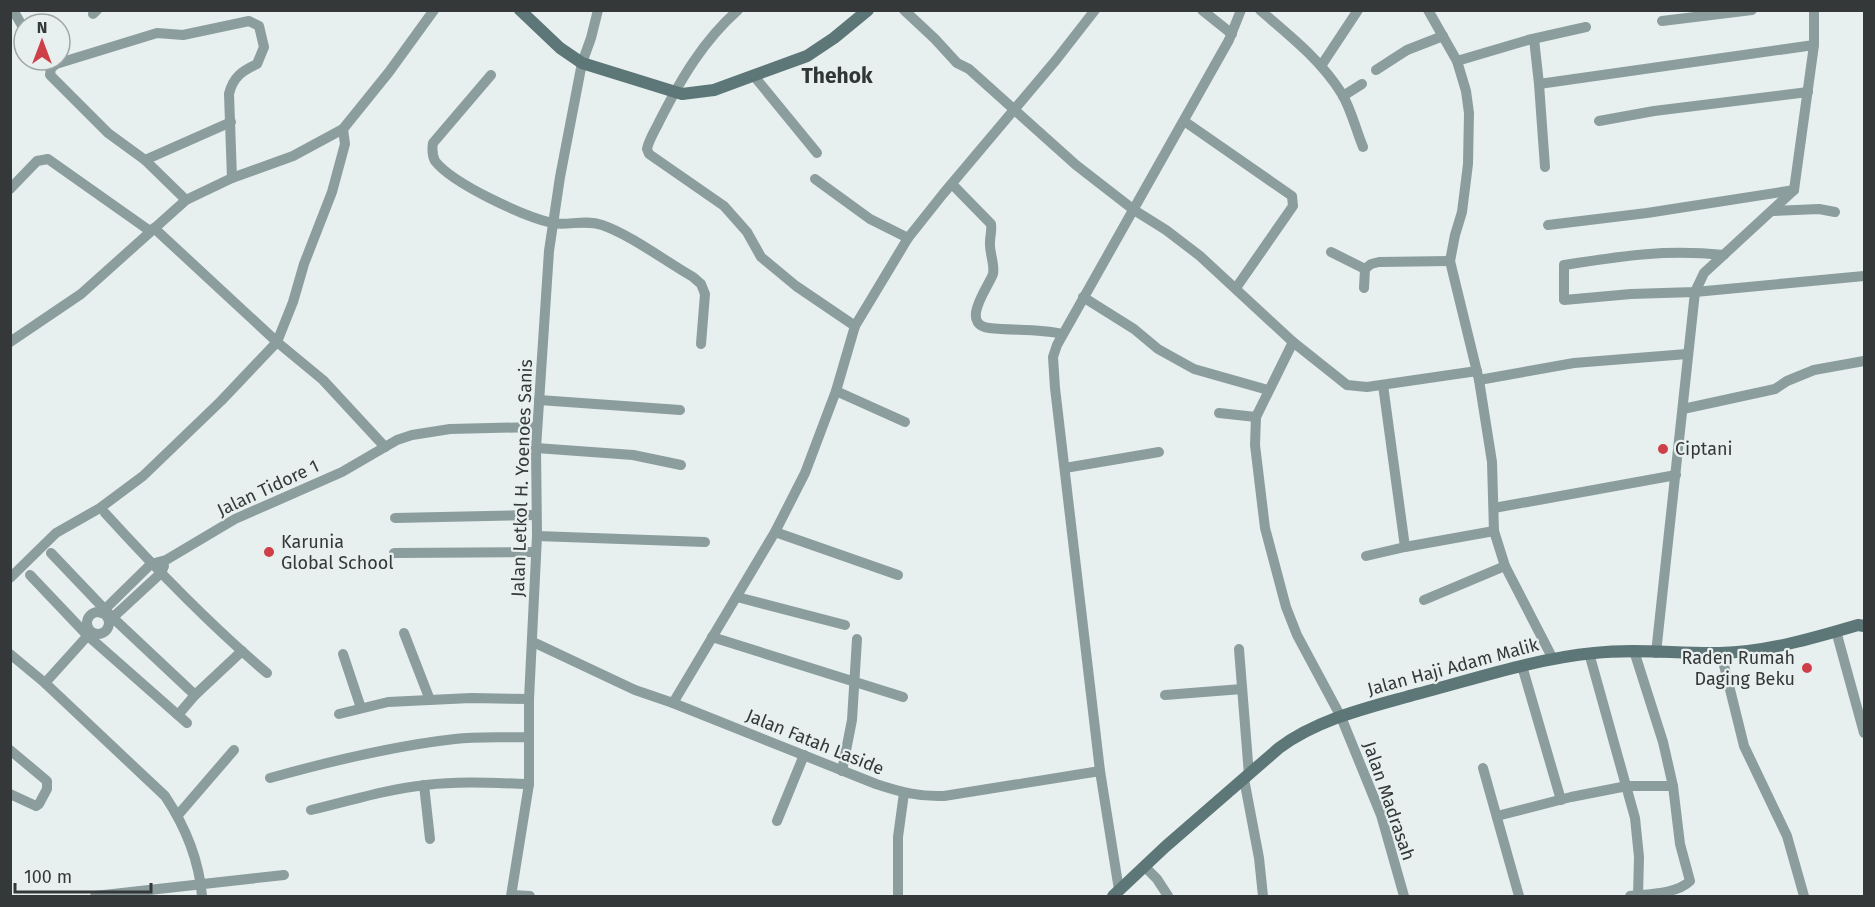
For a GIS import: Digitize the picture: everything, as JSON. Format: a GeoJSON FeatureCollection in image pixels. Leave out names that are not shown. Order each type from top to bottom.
{"type":"FeatureCollection","features":[{"type":"Feature","properties":{"kind":"main road"},"geometry":{"type":"LineString","coordinates":[[520,10],[560,48],[582,63],[674,93],[694,94],[714,90],[807,56],[834,38],[868,10]]}},
{"type":"Feature","properties":{"kind":"main road","name":"Jalan Haji Adam Malik"},"geometry":{"type":"LineString","coordinates":[[1116,893],[1296,735],[1341,717],[1387,702],[1553,659],[1589,653],[1634,651],[1720,653],[1755,649],[1836,632],[1862,624]]}},
{"type":"Feature","properties":{"kind":"street"},"geometry":{"type":"LineString","coordinates":[[10,342],[81,294],[186,200],[232,178],[293,156],[343,129],[390,72],[434,10]]}},
{"type":"Feature","properties":{"kind":"street","name":"Jalan Letkol H. Yoenoes Sanis"},"geometry":{"type":"LineString","coordinates":[[512,896],[529,784],[537,536],[536,448],[549,251],[555,224],[560,177],[582,63],[598,10]]}},
{"type":"Feature","properties":{"kind":"street"},"geometry":{"type":"LineString","coordinates":[[738,10],[709,38],[674,93],[648,145],[649,154],[724,206],[747,232],[761,257],[796,286],[855,326]]}},
{"type":"Feature","properties":{"kind":"street"},"geometry":{"type":"LineString","coordinates":[[904,10],[957,63],[969,69],[1076,165],[1134,210],[1166,230],[1200,256],[1293,342],[1347,385],[1356,387],[1383,385],[1574,363],[1687,354]]}},
{"type":"Feature","properties":{"kind":"street"},"geometry":{"type":"LineString","coordinates":[[673,703],[775,532],[805,473],[836,391],[855,326],[908,238],[1095,10]]}},
{"type":"Feature","properties":{"kind":"street"},"geometry":{"type":"LineString","coordinates":[[1202,10],[1232,34]]}},
{"type":"Feature","properties":{"kind":"street"},"geometry":{"type":"LineString","coordinates":[[1116,893],[1054,388],[1053,357],[1062,334],[1184,121],[1232,34],[1242,10]]}},
{"type":"Feature","properties":{"kind":"street"},"geometry":{"type":"LineString","coordinates":[[1260,10],[1307,50],[1321,66],[1343,96],[1363,147]]}},
{"type":"Feature","properties":{"kind":"street"},"geometry":{"type":"LineString","coordinates":[[1321,66],[1358,10]]}},
{"type":"Feature","properties":{"kind":"street"},"geometry":{"type":"LineString","coordinates":[[1428,10],[1457,61],[1466,91],[1469,113],[1468,164],[1462,212],[1450,261],[1478,375],[1492,462],[1494,531],[1505,566],[1553,659]]}},
{"type":"Feature","properties":{"kind":"street"},"geometry":{"type":"LineString","coordinates":[[1662,21],[1752,10]]}},
{"type":"Feature","properties":{"kind":"street"},"geometry":{"type":"LineString","coordinates":[[1656,653],[1695,292],[1704,273],[1794,190],[1814,45],[1814,10]]}},
{"type":"Feature","properties":{"kind":"street"},"geometry":{"type":"LineString","coordinates":[[186,200],[146,160],[108,133],[50,75],[51,68],[56,64],[157,33],[183,35],[249,21],[259,26],[264,47],[257,64],[244,70],[232,82],[229,94],[232,178]]}},
{"type":"Feature","properties":{"kind":"street"},"geometry":{"type":"LineString","coordinates":[[1457,61],[1586,27]]}},
{"type":"Feature","properties":{"kind":"street"},"geometry":{"type":"LineString","coordinates":[[1376,70],[1407,50],[1443,36]]}},
{"type":"Feature","properties":{"kind":"street"},"geometry":{"type":"LineString","coordinates":[[1534,39],[1545,167]]}},
{"type":"Feature","properties":{"kind":"street"},"geometry":{"type":"LineString","coordinates":[[1539,84],[1814,45]]}},
{"type":"Feature","properties":{"kind":"street"},"geometry":{"type":"LineString","coordinates":[[491,75],[433,143],[434,160],[454,178],[530,217],[555,224],[578,222],[600,224],[693,277],[701,284],[705,294],[700,344]]}},
{"type":"Feature","properties":{"kind":"street"},"geometry":{"type":"LineString","coordinates":[[754,76],[817,153]]}},
{"type":"Feature","properties":{"kind":"street"},"geometry":{"type":"LineString","coordinates":[[1343,96],[1362,84]]}},
{"type":"Feature","properties":{"kind":"street"},"geometry":{"type":"LineString","coordinates":[[1599,121],[1654,111],[1808,92]]}},
{"type":"Feature","properties":{"kind":"street"},"geometry":{"type":"LineString","coordinates":[[1184,121],[1292,196],[1294,201],[1283,222],[1236,288]]}},
{"type":"Feature","properties":{"kind":"street"},"geometry":{"type":"LineString","coordinates":[[146,160],[231,122]]}},
{"type":"Feature","properties":{"kind":"street"},"geometry":{"type":"LineString","coordinates":[[10,578],[56,533],[100,508],[143,476],[221,401],[277,342],[332,192],[345,144],[343,129]]}},
{"type":"Feature","properties":{"kind":"street"},"geometry":{"type":"LineString","coordinates":[[10,189],[36,161],[48,159],[152,229],[322,380],[385,447]]}},
{"type":"Feature","properties":{"kind":"street"},"geometry":{"type":"LineString","coordinates":[[815,179],[861,213],[908,238]]}},
{"type":"Feature","properties":{"kind":"street"},"geometry":{"type":"LineString","coordinates":[[952,184],[987,219],[992,229],[989,244],[993,275],[976,308],[979,323],[990,328],[1035,329],[1062,334]]}},
{"type":"Feature","properties":{"kind":"street"},"geometry":{"type":"LineString","coordinates":[[1548,225],[1647,213],[1794,190]]}},
{"type":"Feature","properties":{"kind":"street"},"geometry":{"type":"LineString","coordinates":[[1772,211],[1819,209],[1835,212]]}},
{"type":"Feature","properties":{"kind":"street"},"geometry":{"type":"LineString","coordinates":[[1331,252],[1365,269]]}},
{"type":"Feature","properties":{"kind":"street"},"geometry":{"type":"LineString","coordinates":[[1724,255],[1686,252],[1647,253],[1564,265],[1564,300],[1631,294],[1695,292],[1864,276]]}},
{"type":"Feature","properties":{"kind":"street"},"geometry":{"type":"LineString","coordinates":[[1364,288],[1365,269],[1371,264],[1450,261]]}},
{"type":"Feature","properties":{"kind":"street"},"geometry":{"type":"LineString","coordinates":[[1083,297],[1134,329],[1158,349],[1194,369],[1269,390]]}},
{"type":"Feature","properties":{"kind":"street"},"geometry":{"type":"LineString","coordinates":[[1219,413],[1256,417],[1293,342]]}},
{"type":"Feature","properties":{"kind":"street"},"geometry":{"type":"LineString","coordinates":[[1683,409],[1775,389],[1787,381],[1814,370],[1864,361]]}},
{"type":"Feature","properties":{"kind":"street"},"geometry":{"type":"LineString","coordinates":[[1383,385],[1404,547]]}},
{"type":"Feature","properties":{"kind":"street"},"geometry":{"type":"LineString","coordinates":[[836,391],[905,422]]}},
{"type":"Feature","properties":{"kind":"street"},"geometry":{"type":"LineString","coordinates":[[539,400],[680,410]]}},
{"type":"Feature","properties":{"kind":"street","name":"Jalan Madrasah"},"geometry":{"type":"LineString","coordinates":[[1256,417],[1255,445],[1264,528],[1278,582],[1297,635],[1341,717],[1381,815],[1404,897]]}},
{"type":"Feature","properties":{"kind":"street","name":"Jalan Tidore 1"},"geometry":{"type":"LineString","coordinates":[[151,564],[166,560],[235,519],[342,472],[397,440],[412,435],[450,429],[537,428]]}},
{"type":"Feature","properties":{"kind":"street"},"geometry":{"type":"LineString","coordinates":[[536,448],[633,455],[681,465]]}},
{"type":"Feature","properties":{"kind":"street"},"geometry":{"type":"LineString","coordinates":[[1065,468],[1159,452]]}},
{"type":"Feature","properties":{"kind":"street"},"geometry":{"type":"LineString","coordinates":[[1494,508],[1676,475]]}},
{"type":"Feature","properties":{"kind":"street"},"geometry":{"type":"LineString","coordinates":[[105,513],[151,564],[267,673]]}},
{"type":"Feature","properties":{"kind":"street"},"geometry":{"type":"LineString","coordinates":[[395,518],[536,515]]}},
{"type":"Feature","properties":{"kind":"street"},"geometry":{"type":"LineString","coordinates":[[1366,556],[1494,531]]}},
{"type":"Feature","properties":{"kind":"street"},"geometry":{"type":"LineString","coordinates":[[775,532],[898,575]]}},
{"type":"Feature","properties":{"kind":"street"},"geometry":{"type":"LineString","coordinates":[[537,536],[705,542]]}},
{"type":"Feature","properties":{"kind":"street"},"geometry":{"type":"LineString","coordinates":[[394,554],[536,552]]}},
{"type":"Feature","properties":{"kind":"street"},"geometry":{"type":"LineString","coordinates":[[51,553],[106,615],[195,695]]}},
{"type":"Feature","properties":{"kind":"street"},"geometry":{"type":"LineString","coordinates":[[89,633],[87,620],[93,614],[106,615],[161,573],[166,560]]}},
{"type":"Feature","properties":{"kind":"street"},"geometry":{"type":"LineString","coordinates":[[89,633],[104,633],[107,630],[106,615],[151,564]]}},
{"type":"Feature","properties":{"kind":"street"},"geometry":{"type":"LineString","coordinates":[[1424,600],[1505,566]]}},
{"type":"Feature","properties":{"kind":"street"},"geometry":{"type":"LineString","coordinates":[[30,575],[183,719],[195,695],[242,651]]}},
{"type":"Feature","properties":{"kind":"street"},"geometry":{"type":"LineString","coordinates":[[736,597],[845,625]]}},
{"type":"Feature","properties":{"kind":"street"},"geometry":{"type":"LineString","coordinates":[[1836,632],[1864,733]]}},
{"type":"Feature","properties":{"kind":"street"},"geometry":{"type":"LineString","coordinates":[[45,683],[89,633]]}},
{"type":"Feature","properties":{"kind":"street"},"geometry":{"type":"LineString","coordinates":[[404,633],[430,700]]}},
{"type":"Feature","properties":{"kind":"street"},"geometry":{"type":"LineString","coordinates":[[712,637],[903,697]]}},
{"type":"Feature","properties":{"kind":"street"},"geometry":{"type":"LineString","coordinates":[[842,771],[852,720],[857,639]]}},
{"type":"Feature","properties":{"kind":"street","name":"Jalan Fatah Laside"},"geometry":{"type":"LineString","coordinates":[[533,642],[635,690],[904,793],[944,796],[1100,771]]}},
{"type":"Feature","properties":{"kind":"street"},"geometry":{"type":"LineString","coordinates":[[1239,650],[1246,777],[1263,897]]}},
{"type":"Feature","properties":{"kind":"street"},"geometry":{"type":"LineString","coordinates":[[1589,653],[1635,819],[1640,857],[1635,896],[1673,890],[1690,881],[1680,844],[1673,786],[1663,742],[1634,651]]}},
{"type":"Feature","properties":{"kind":"street"},"geometry":{"type":"LineString","coordinates":[[1720,653],[1744,746],[1787,836],[1804,897]]}},
{"type":"Feature","properties":{"kind":"street"},"geometry":{"type":"LineString","coordinates":[[10,654],[45,683],[165,796],[178,815],[189,840],[202,891]]}},
{"type":"Feature","properties":{"kind":"street"},"geometry":{"type":"LineString","coordinates":[[343,654],[361,708]]}},
{"type":"Feature","properties":{"kind":"street"},"geometry":{"type":"LineString","coordinates":[[1522,666],[1561,800]]}},
{"type":"Feature","properties":{"kind":"street"},"geometry":{"type":"LineString","coordinates":[[1165,695],[1242,689]]}},
{"type":"Feature","properties":{"kind":"street"},"geometry":{"type":"LineString","coordinates":[[339,714],[388,702],[471,698],[530,699]]}},
{"type":"Feature","properties":{"kind":"street"},"geometry":{"type":"LineString","coordinates":[[270,778],[323,763],[412,745],[457,739],[529,737]]}},
{"type":"Feature","properties":{"kind":"street"},"geometry":{"type":"LineString","coordinates":[[10,750],[48,785],[36,806],[10,794]]}},
{"type":"Feature","properties":{"kind":"street"},"geometry":{"type":"LineString","coordinates":[[178,815],[234,750]]}},
{"type":"Feature","properties":{"kind":"street"},"geometry":{"type":"LineString","coordinates":[[777,821],[804,755]]}},
{"type":"Feature","properties":{"kind":"street"},"geometry":{"type":"LineString","coordinates":[[1483,768],[1519,897]]}},
{"type":"Feature","properties":{"kind":"street"},"geometry":{"type":"LineString","coordinates":[[311,810],[424,785],[456,782],[529,784]]}},
{"type":"Feature","properties":{"kind":"street"},"geometry":{"type":"LineString","coordinates":[[424,785],[430,839]]}},
{"type":"Feature","properties":{"kind":"street"},"geometry":{"type":"LineString","coordinates":[[1497,816],[1627,786],[1673,786]]}},
{"type":"Feature","properties":{"kind":"street"},"geometry":{"type":"LineString","coordinates":[[898,897],[898,837],[904,793]]}},
{"type":"Feature","properties":{"kind":"street"},"geometry":{"type":"LineString","coordinates":[[1145,867],[1168,897]]}},
{"type":"Feature","properties":{"kind":"street"},"geometry":{"type":"LineString","coordinates":[[95,897],[202,891],[284,875]]}},
{"type":"Feature","properties":{"kind":"street"},"geometry":{"type":"LineString","coordinates":[[512,896],[530,897]]}},
{"type":"Feature","properties":{"kind":"place","name":"Ciptani"},"geometry":{"type":"Point","coordinates":[1663,449]}},
{"type":"Feature","properties":{"kind":"place","name":"Karunia Global School"},"geometry":{"type":"Point","coordinates":[269,552]}},
{"type":"Feature","properties":{"kind":"place","name":"Raden Rumah Daging Beku"},"geometry":{"type":"Point","coordinates":[1807,668]}},
{"type":"Feature","properties":{"kind":"district","name":"Thehok"},"geometry":{"type":"Point","coordinates":[837,76]}}]}
